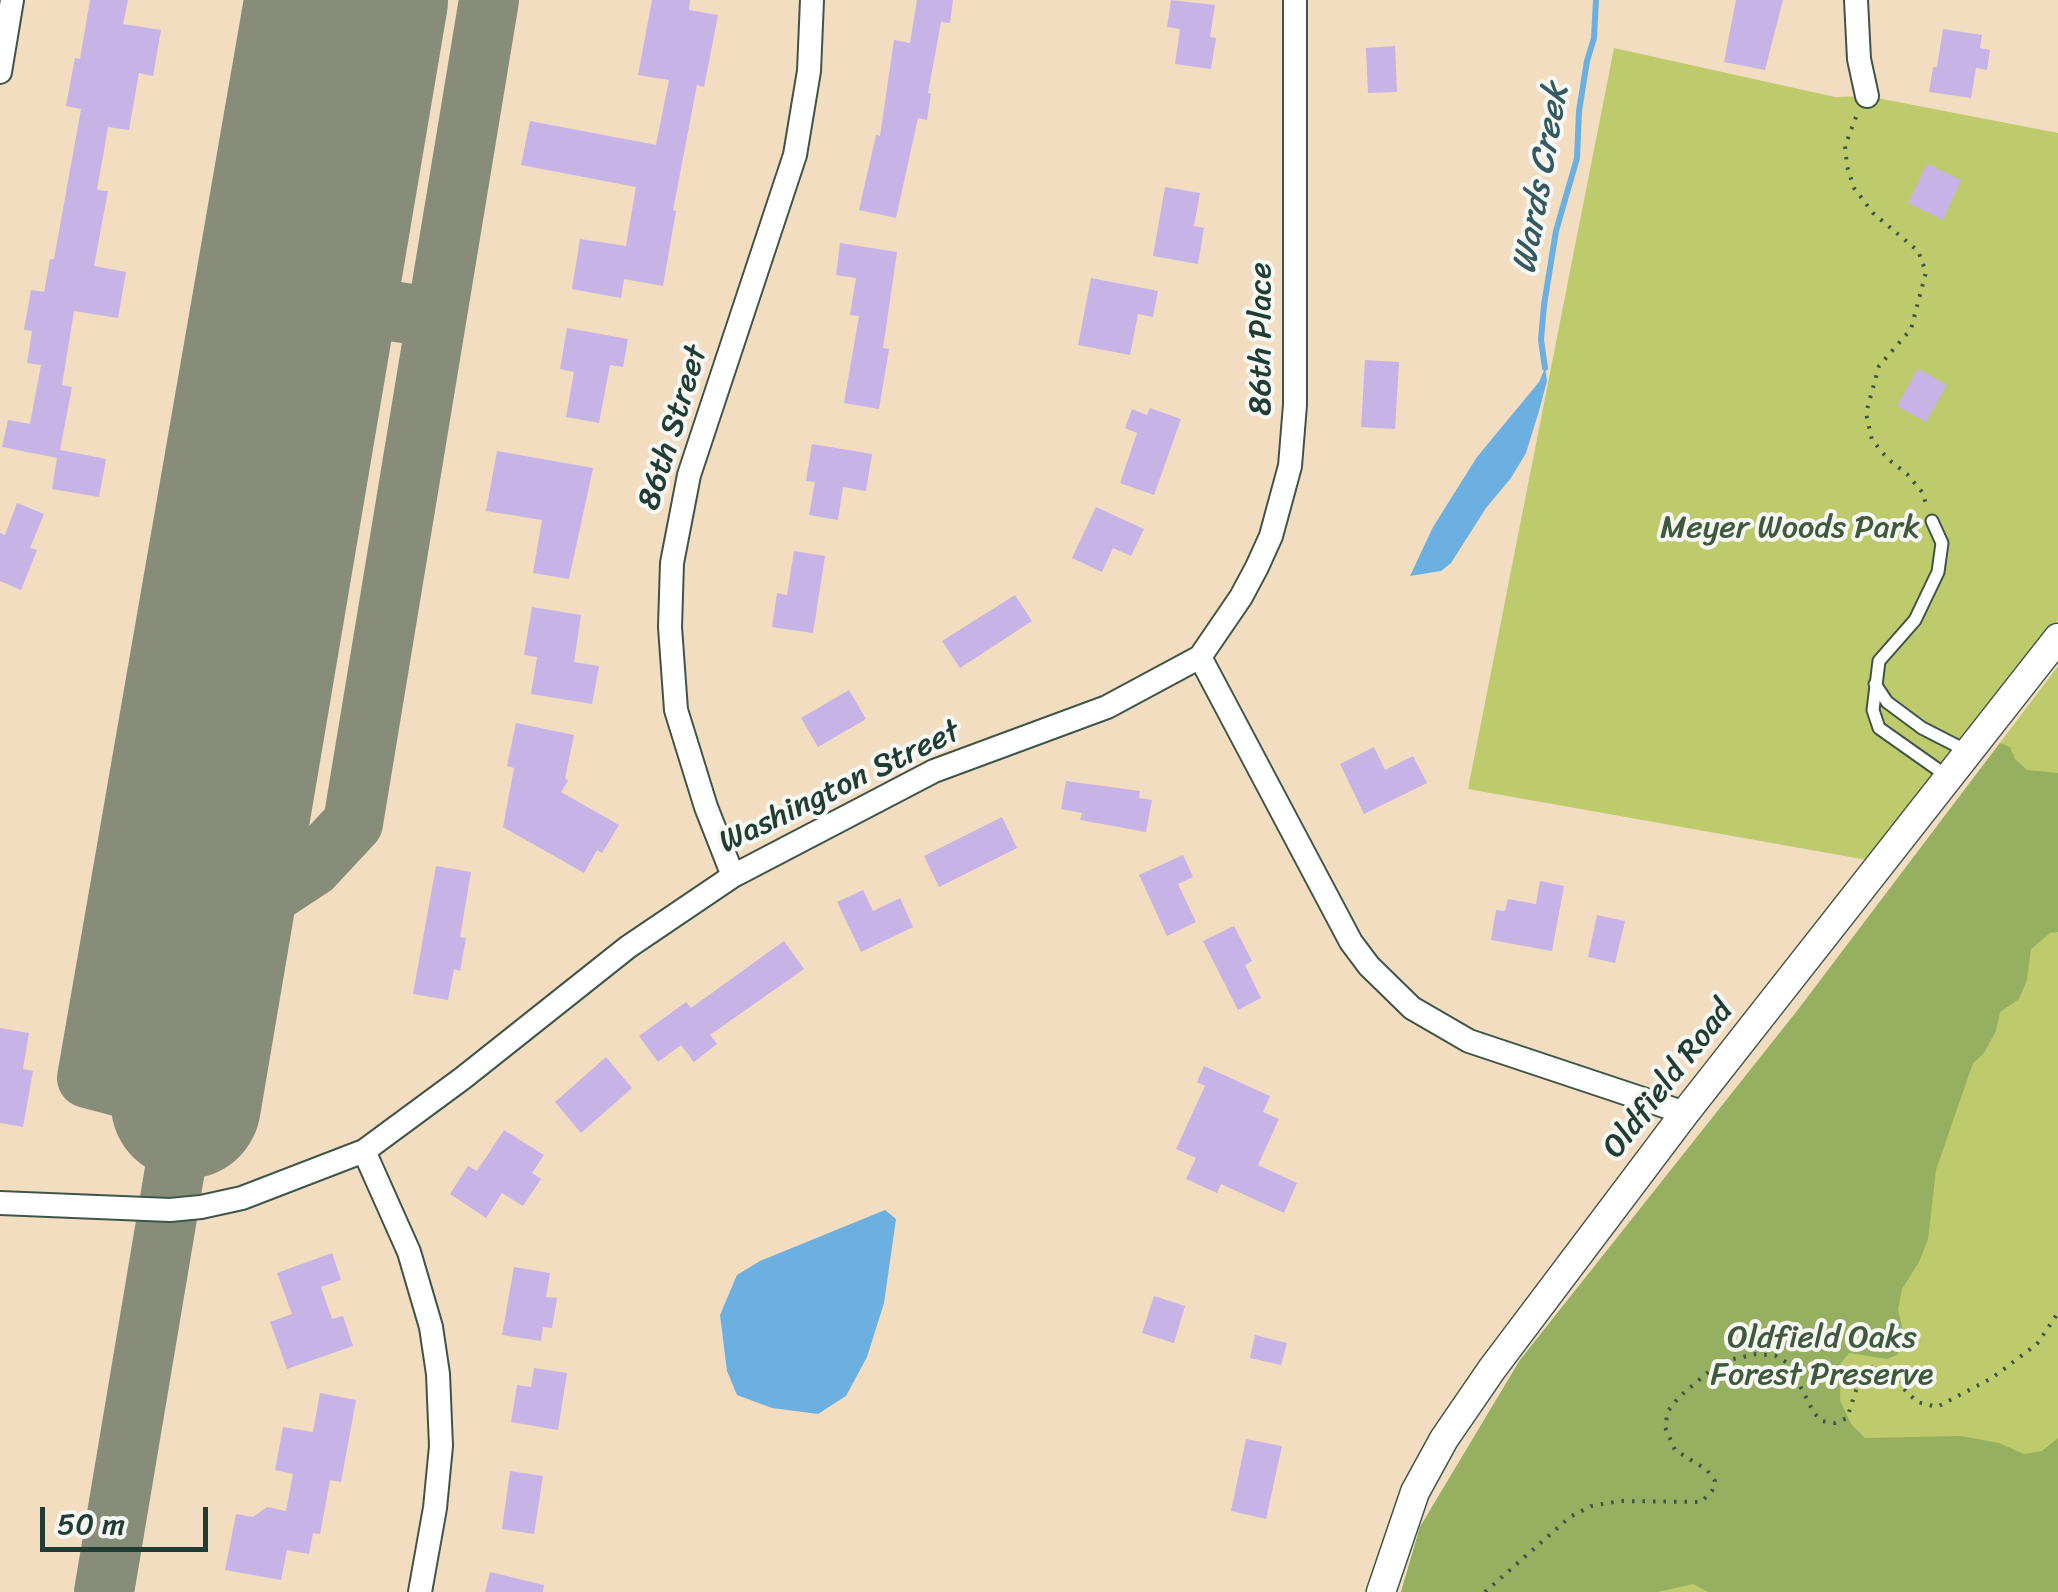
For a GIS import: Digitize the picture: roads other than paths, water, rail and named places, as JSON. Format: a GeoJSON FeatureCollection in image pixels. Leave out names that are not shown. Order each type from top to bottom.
{"type":"FeatureCollection","features":[{"type":"Feature","properties":{"kind":"street"},"geometry":{"type":"LineString","coordinates":[[0,72],[12,0]]}},
{"type":"Feature","properties":{"kind":"street","name":"86th Street"},"geometry":{"type":"LineString","coordinates":[[733,876],[706,807],[676,710],[670,627],[672,563],[688,475],[795,155],[809,72],[812,0]]}},
{"type":"Feature","properties":{"kind":"street","name":"86th Place"},"geometry":{"type":"LineString","coordinates":[[1200,657],[1257,567],[1271,536],[1290,466],[1295,405],[1295,0]]}},
{"type":"Feature","properties":{"kind":"street"},"geometry":{"type":"LineString","coordinates":[[1856,0],[1859,59],[1868,96]]}},
{"type":"Feature","properties":{"kind":"street","name":"Oldfield Road"},"geometry":{"type":"LineString","coordinates":[[1382,1592],[1416,1492],[1444,1440],[1492,1369],[1685,1113],[2058,638]]}},
{"type":"Feature","properties":{"kind":"street"},"geometry":{"type":"LineString","coordinates":[[1200,657],[1351,942],[1400,998],[1469,1041],[1685,1113]]}},
{"type":"Feature","properties":{"kind":"street","name":"Washington Street"},"geometry":{"type":"LineString","coordinates":[[0,1202],[170,1210],[201,1207],[242,1198],[364,1151],[628,947],[733,876],[934,771],[1107,706],[1200,657]]}},
{"type":"Feature","properties":{"kind":"street"},"geometry":{"type":"LineString","coordinates":[[364,1151],[409,1252],[431,1327],[438,1374],[441,1446],[420,1592]]}},
{"type":"Feature","properties":{"kind":"lane"},"geometry":{"type":"LineString","coordinates":[[1932,521],[1942,543],[1938,572],[1915,620],[1879,661],[1872,710],[1879,728],[1947,776]]}},
{"type":"Feature","properties":{"kind":"lane"},"geometry":{"type":"LineString","coordinates":[[1874,682],[1887,702],[1922,728],[1967,751]]}},
{"type":"Feature","properties":{"kind":"water"},"geometry":{"type":"Polygon","coordinates":[[[1545,368],[1547,381],[1539,411],[1526,453],[1511,478],[1486,508],[1451,563],[1441,571],[1410,576],[1433,527],[1477,457],[1539,382],[1545,368]]]}},
{"type":"Feature","properties":{"kind":"water"},"geometry":{"type":"Polygon","coordinates":[[[885,1210],[896,1219],[884,1303],[867,1357],[846,1396],[818,1414],[772,1408],[737,1395],[727,1371],[720,1315],[737,1275],[760,1261],[885,1210]]]}},
{"type":"Feature","properties":{"kind":"waterway","name":"Wards Creek"},"geometry":{"type":"LineString","coordinates":[[1545,368],[1541,340],[1544,305],[1556,231],[1577,158],[1579,111],[1594,38],[1596,0]]}},
{"type":"Feature","properties":{"kind":"park label","name":"Meyer Woods Park"},"geometry":{"type":"Point","coordinates":[1790,529]}},
{"type":"Feature","properties":{"kind":"park label","name":"Oldfield Oaks Forest Preserve"},"geometry":{"type":"Point","coordinates":[1822,1358]}}]}
